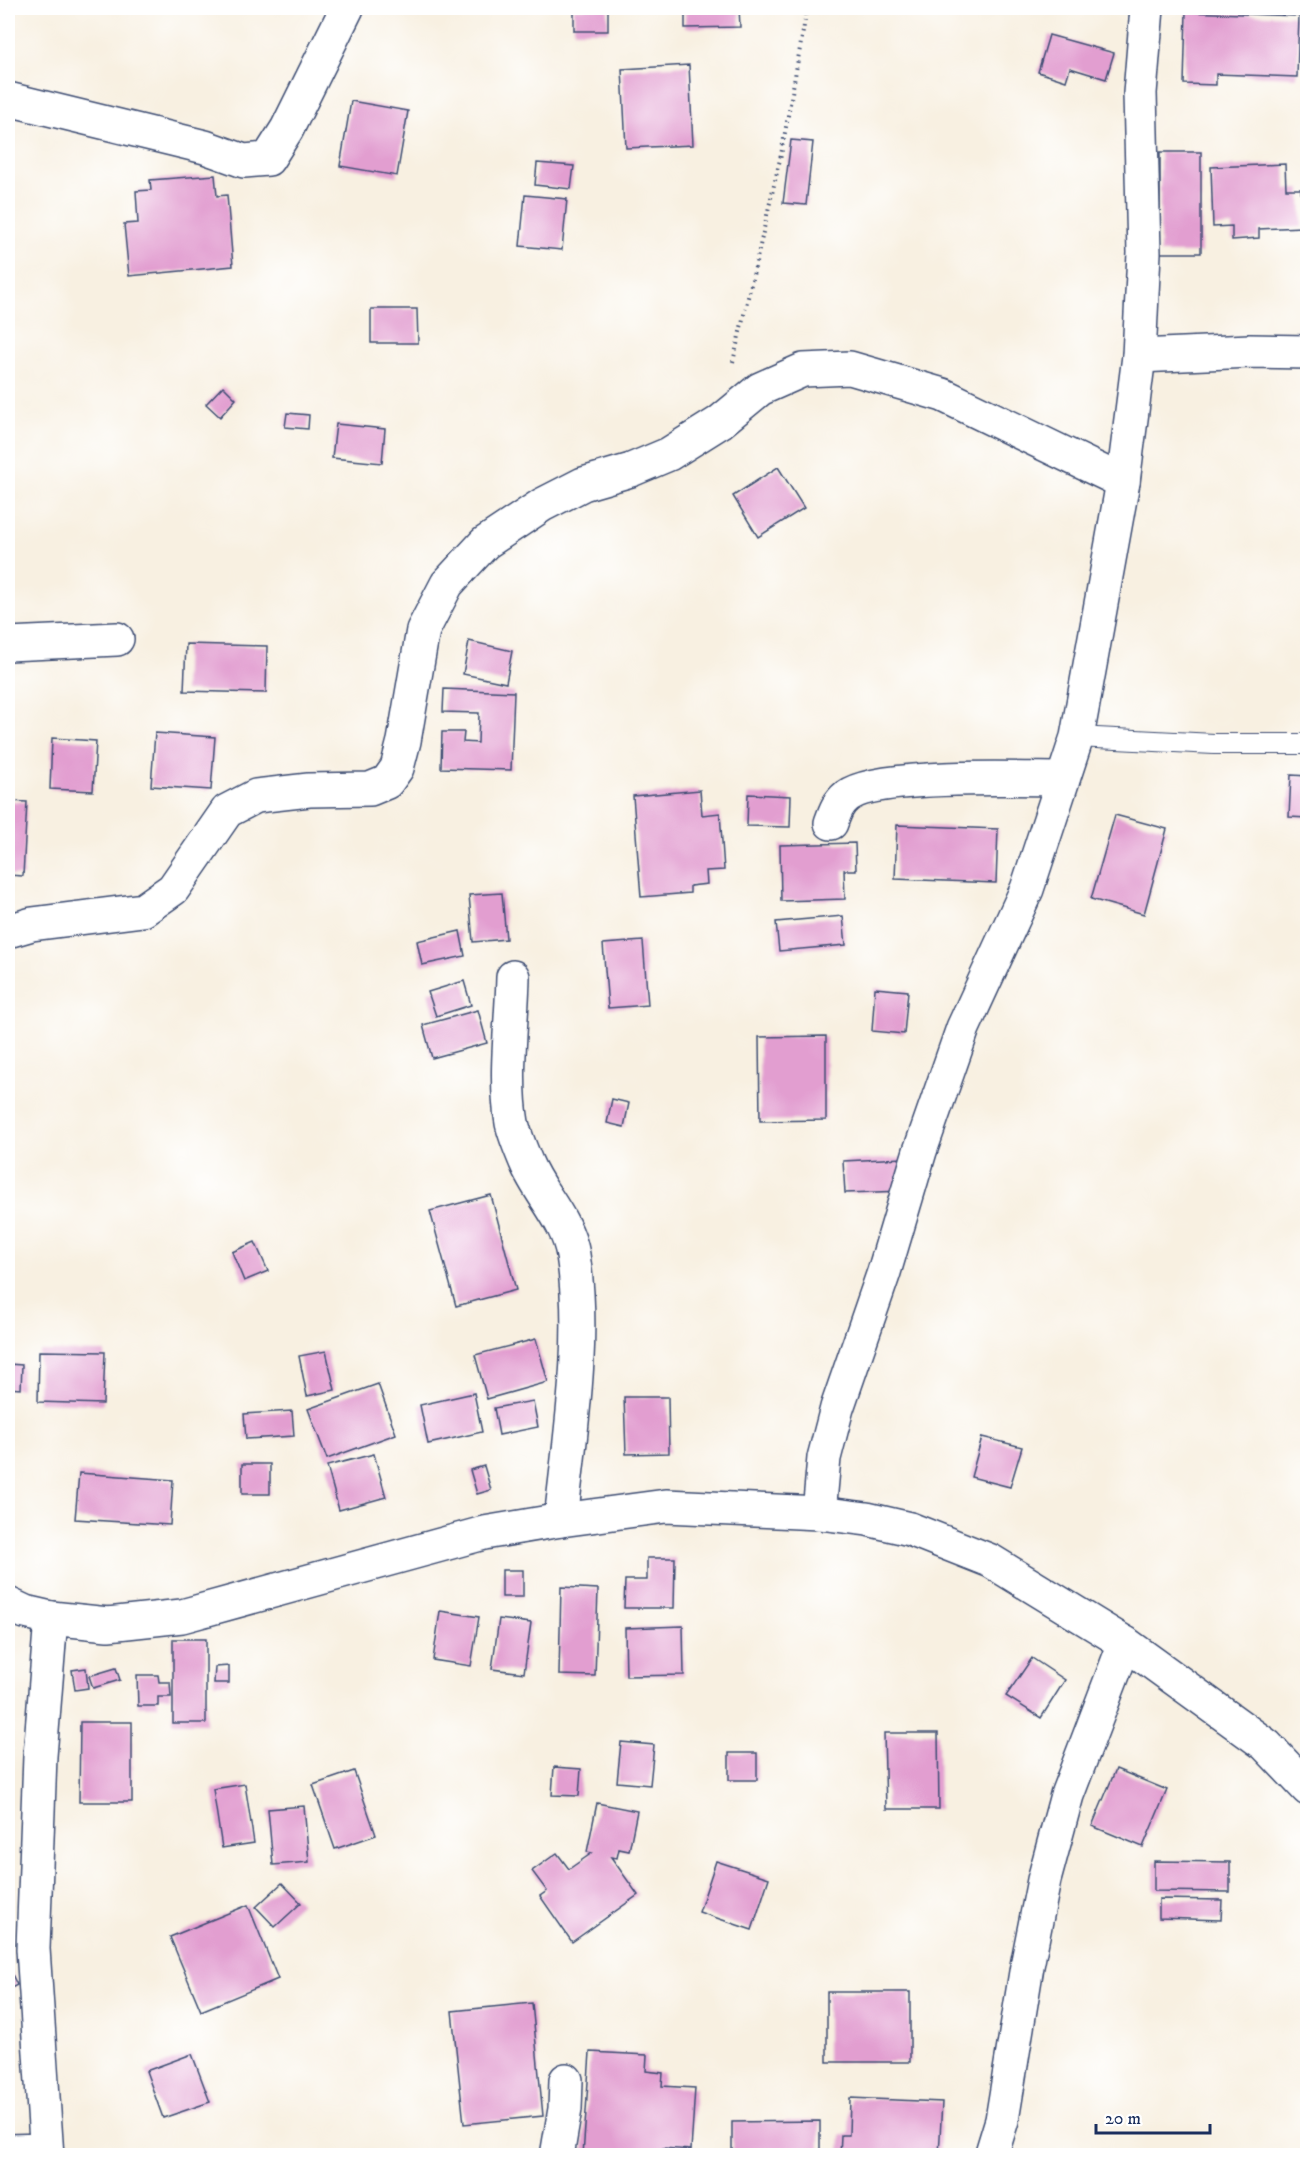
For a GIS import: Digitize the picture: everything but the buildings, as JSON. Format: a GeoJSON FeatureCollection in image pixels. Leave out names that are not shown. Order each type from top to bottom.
{"type":"FeatureCollection","features":[{"type":"Feature","properties":{"kind":"street"},"geometry":{"type":"LineString","coordinates":[[8,99],[205,147],[244,161],[268,159],[287,129],[347,8]]}},
{"type":"Feature","properties":{"kind":"street"},"geometry":{"type":"LineString","coordinates":[[819,1513],[824,1458],[837,1408],[884,1272],[920,1151],[963,1028],[1027,889],[1077,737],[1123,483],[1139,356],[1144,254],[1140,93],[1147,8]]}},
{"type":"Feature","properties":{"kind":"street"},"geometry":{"type":"LineString","coordinates":[[1139,356],[1251,351],[1308,352]]}},
{"type":"Feature","properties":{"kind":"street"},"geometry":{"type":"LineString","coordinates":[[8,931],[32,924],[143,910],[173,889],[227,811],[256,796],[309,790],[370,789],[387,782],[397,768],[404,741],[423,630],[447,584],[485,543],[542,505],[583,484],[631,470],[669,454],[720,422],[760,389],[803,370],[850,368],[943,394],[1123,483]]}},
{"type":"Feature","properties":{"kind":"street"},"geometry":{"type":"LineString","coordinates":[[8,644],[117,639]]}},
{"type":"Feature","properties":{"kind":"street"},"geometry":{"type":"LineString","coordinates":[[831,823],[836,808],[849,794],[880,784],[930,780],[1063,779]]}},
{"type":"Feature","properties":{"kind":"street"},"geometry":{"type":"LineString","coordinates":[[513,977],[509,1078],[512,1125],[527,1165],[559,1216],[573,1254],[578,1318],[573,1407],[561,1520]]}},
{"type":"Feature","properties":{"kind":"street"},"geometry":{"type":"LineString","coordinates":[[8,1604],[25,1612],[51,1618],[108,1624],[182,1616],[484,1533],[666,1506],[819,1513],[867,1519],[910,1529],[991,1561],[1125,1643],[1266,1745],[1308,1789]]}},
{"type":"Feature","properties":{"kind":"street"},"geometry":{"type":"LineString","coordinates":[[8,2151],[47,2153],[33,1949],[40,1756],[51,1618]]}},
{"type":"Feature","properties":{"kind":"street"},"geometry":{"type":"LineString","coordinates":[[991,2156],[1002,2120],[1027,1966],[1044,1880],[1067,1795],[1125,1643]]}},
{"type":"Feature","properties":{"kind":"street"},"geometry":{"type":"LineString","coordinates":[[557,2156],[565,2109],[566,2080]]}},
{"type":"Feature","properties":{"kind":"lane"},"geometry":{"type":"LineString","coordinates":[[1077,737],[1214,744],[1308,744]]}},
{"type":"Feature","properties":{"kind":"path"},"geometry":{"type":"LineString","coordinates":[[733,364],[781,155],[806,8]]}}]}
